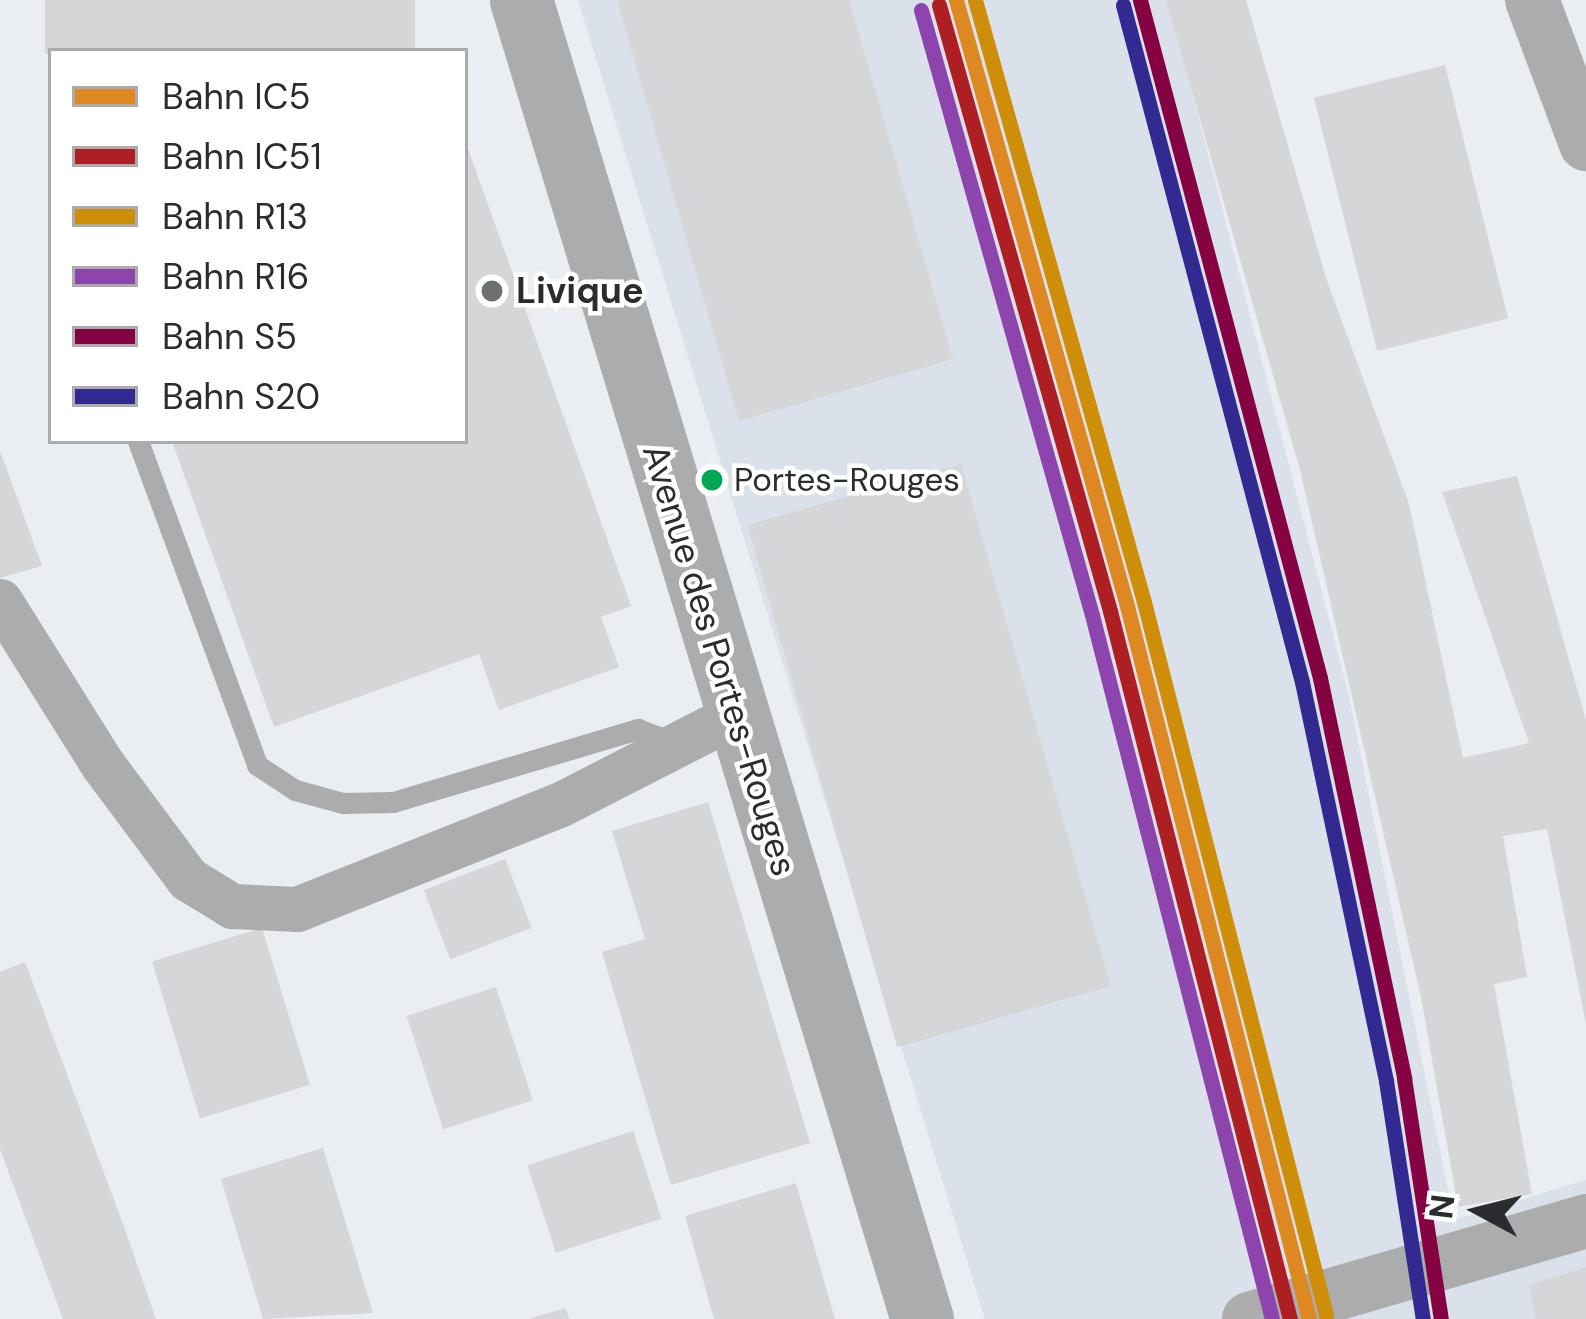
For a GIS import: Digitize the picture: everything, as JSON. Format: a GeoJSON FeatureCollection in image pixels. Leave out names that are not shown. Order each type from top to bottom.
{"type":"FeatureCollection","features":[{"type":"Feature","properties":{"kind":"main road","name":"Avenue des Portes-Rouges"},"geometry":{"type":"LineString","coordinates":[[521,0],[922,1319]]}},
{"type":"Feature","properties":{"kind":"street"},"geometry":{"type":"LineString","coordinates":[[1532,0],[1586,144]]}},
{"type":"Feature","properties":{"kind":"street"},"geometry":{"type":"LineString","coordinates":[[0,601],[103,765],[188,879],[232,906],[297,909],[559,805],[737,714]]}},
{"type":"Feature","properties":{"kind":"street"},"geometry":{"type":"LineString","coordinates":[[1249,1319],[1586,1221]]}},
{"type":"Feature","properties":{"kind":"lane"},"geometry":{"type":"LineString","coordinates":[[139,444],[257,765],[295,790],[343,802],[393,802],[638,729],[674,743]]}},
{"type":"Feature","properties":{"kind":"shaded area"},"geometry":{"type":"Polygon","coordinates":[[[578,0],[1168,0],[1349,696],[1454,1220],[1586,1180],[1586,1319],[985,1319],[578,0]]]}},
{"type":"Feature","properties":{"kind":"building"},"geometry":{"type":"Polygon","coordinates":[[[45,0],[415,0],[415,48],[48,48],[45,54],[45,0]]]}},
{"type":"Feature","properties":{"kind":"building"},"geometry":{"type":"Polygon","coordinates":[[[617,0],[849,0],[953,359],[739,421],[617,0]]]}},
{"type":"Feature","properties":{"kind":"building"},"geometry":{"type":"Polygon","coordinates":[[[1166,0],[1246,0],[1326,278],[1409,504],[1463,758],[1529,743],[1442,492],[1517,476],[1586,720],[1586,1024],[1547,829],[1503,836],[1527,977],[1494,984],[1532,1194],[1458,1207],[1421,997],[1300,470],[1166,0]]]}},
{"type":"Feature","properties":{"kind":"building"},"geometry":{"type":"Polygon","coordinates":[[[1445,65],[1508,318],[1377,351],[1314,98],[1445,65]]]}},
{"type":"Feature","properties":{"kind":"building","name":"Livique"},"geometry":{"type":"Polygon","coordinates":[[[468,149],[631,606],[601,617],[619,667],[499,710],[479,654],[274,727],[173,444],[468,444],[468,149]]]}},
{"type":"Feature","properties":{"kind":"building"},"geometry":{"type":"Polygon","coordinates":[[[0,451],[42,566],[0,578],[0,451]]]}},
{"type":"Feature","properties":{"kind":"building"},"geometry":{"type":"Polygon","coordinates":[[[961,464],[1111,986],[897,1047],[748,525],[961,464]]]}},
{"type":"Feature","properties":{"kind":"building"},"geometry":{"type":"Polygon","coordinates":[[[708,802],[810,1143],[671,1185],[602,952],[645,939],[612,831],[708,802]]]}},
{"type":"Feature","properties":{"kind":"building"},"geometry":{"type":"Polygon","coordinates":[[[505,859],[532,928],[450,959],[424,890],[505,859]]]}},
{"type":"Feature","properties":{"kind":"building"},"geometry":{"type":"Polygon","coordinates":[[[262,928],[310,1085],[200,1118],[152,962],[262,928]]]}},
{"type":"Feature","properties":{"kind":"building"},"geometry":{"type":"Polygon","coordinates":[[[25,962],[156,1319],[63,1319],[0,1149],[0,972],[25,962]]]}},
{"type":"Feature","properties":{"kind":"building"},"geometry":{"type":"Polygon","coordinates":[[[496,987],[533,1100],[443,1129],[407,1016],[496,987]]]}},
{"type":"Feature","properties":{"kind":"building"},"geometry":{"type":"Polygon","coordinates":[[[633,1131],[661,1218],[556,1253],[527,1165],[633,1131]]]}},
{"type":"Feature","properties":{"kind":"building"},"geometry":{"type":"Polygon","coordinates":[[[323,1148],[373,1313],[263,1319],[221,1179],[323,1148]]]}},
{"type":"Feature","properties":{"kind":"building"},"geometry":{"type":"Polygon","coordinates":[[[796,1183],[835,1319],[714,1319],[685,1216],[796,1183]]]}},
{"type":"Feature","properties":{"kind":"building"},"geometry":{"type":"Polygon","coordinates":[[[1586,1267],[1586,1319],[1535,1319],[1529,1285],[1586,1267]]]}},
{"type":"Feature","properties":{"kind":"building"},"geometry":{"type":"Polygon","coordinates":[[[566,1308],[569,1319],[530,1319],[530,1318],[566,1308]]]}},
{"type":"Feature","properties":{"kind":"rail line","name":"IC5"},"geometry":{"type":"LineString","coordinates":[[956,0],[1127,606],[1309,1319]]}},
{"type":"Feature","properties":{"kind":"rail line","name":"R13"},"geometry":{"type":"LineString","coordinates":[[975,0],[1144,602],[1326,1315]]}},
{"type":"Feature","properties":{"kind":"rail line","name":"S5"},"geometry":{"type":"LineString","coordinates":[[1140,0],[1320,678],[1404,1078],[1441,1319]]}},
{"type":"Feature","properties":{"kind":"rail line","name":"IC51"},"geometry":{"type":"LineString","coordinates":[[939,5],[1110,611],[1290,1319]]}},
{"type":"Feature","properties":{"kind":"rail line","name":"S20"},"geometry":{"type":"LineString","coordinates":[[1123,5],[1302,682],[1386,1081],[1423,1319]]}},
{"type":"Feature","properties":{"kind":"rail line","name":"R16"},"geometry":{"type":"LineString","coordinates":[[921,10],[1092,615],[1272,1319]]}},
{"type":"Feature","properties":{"kind":"place","name":"Livique"},"geometry":{"type":"Point","coordinates":[492,291]}},
{"type":"Feature","properties":{"kind":"place","name":"Portes-Rouges"},"geometry":{"type":"Point","coordinates":[712,480]}}]}
